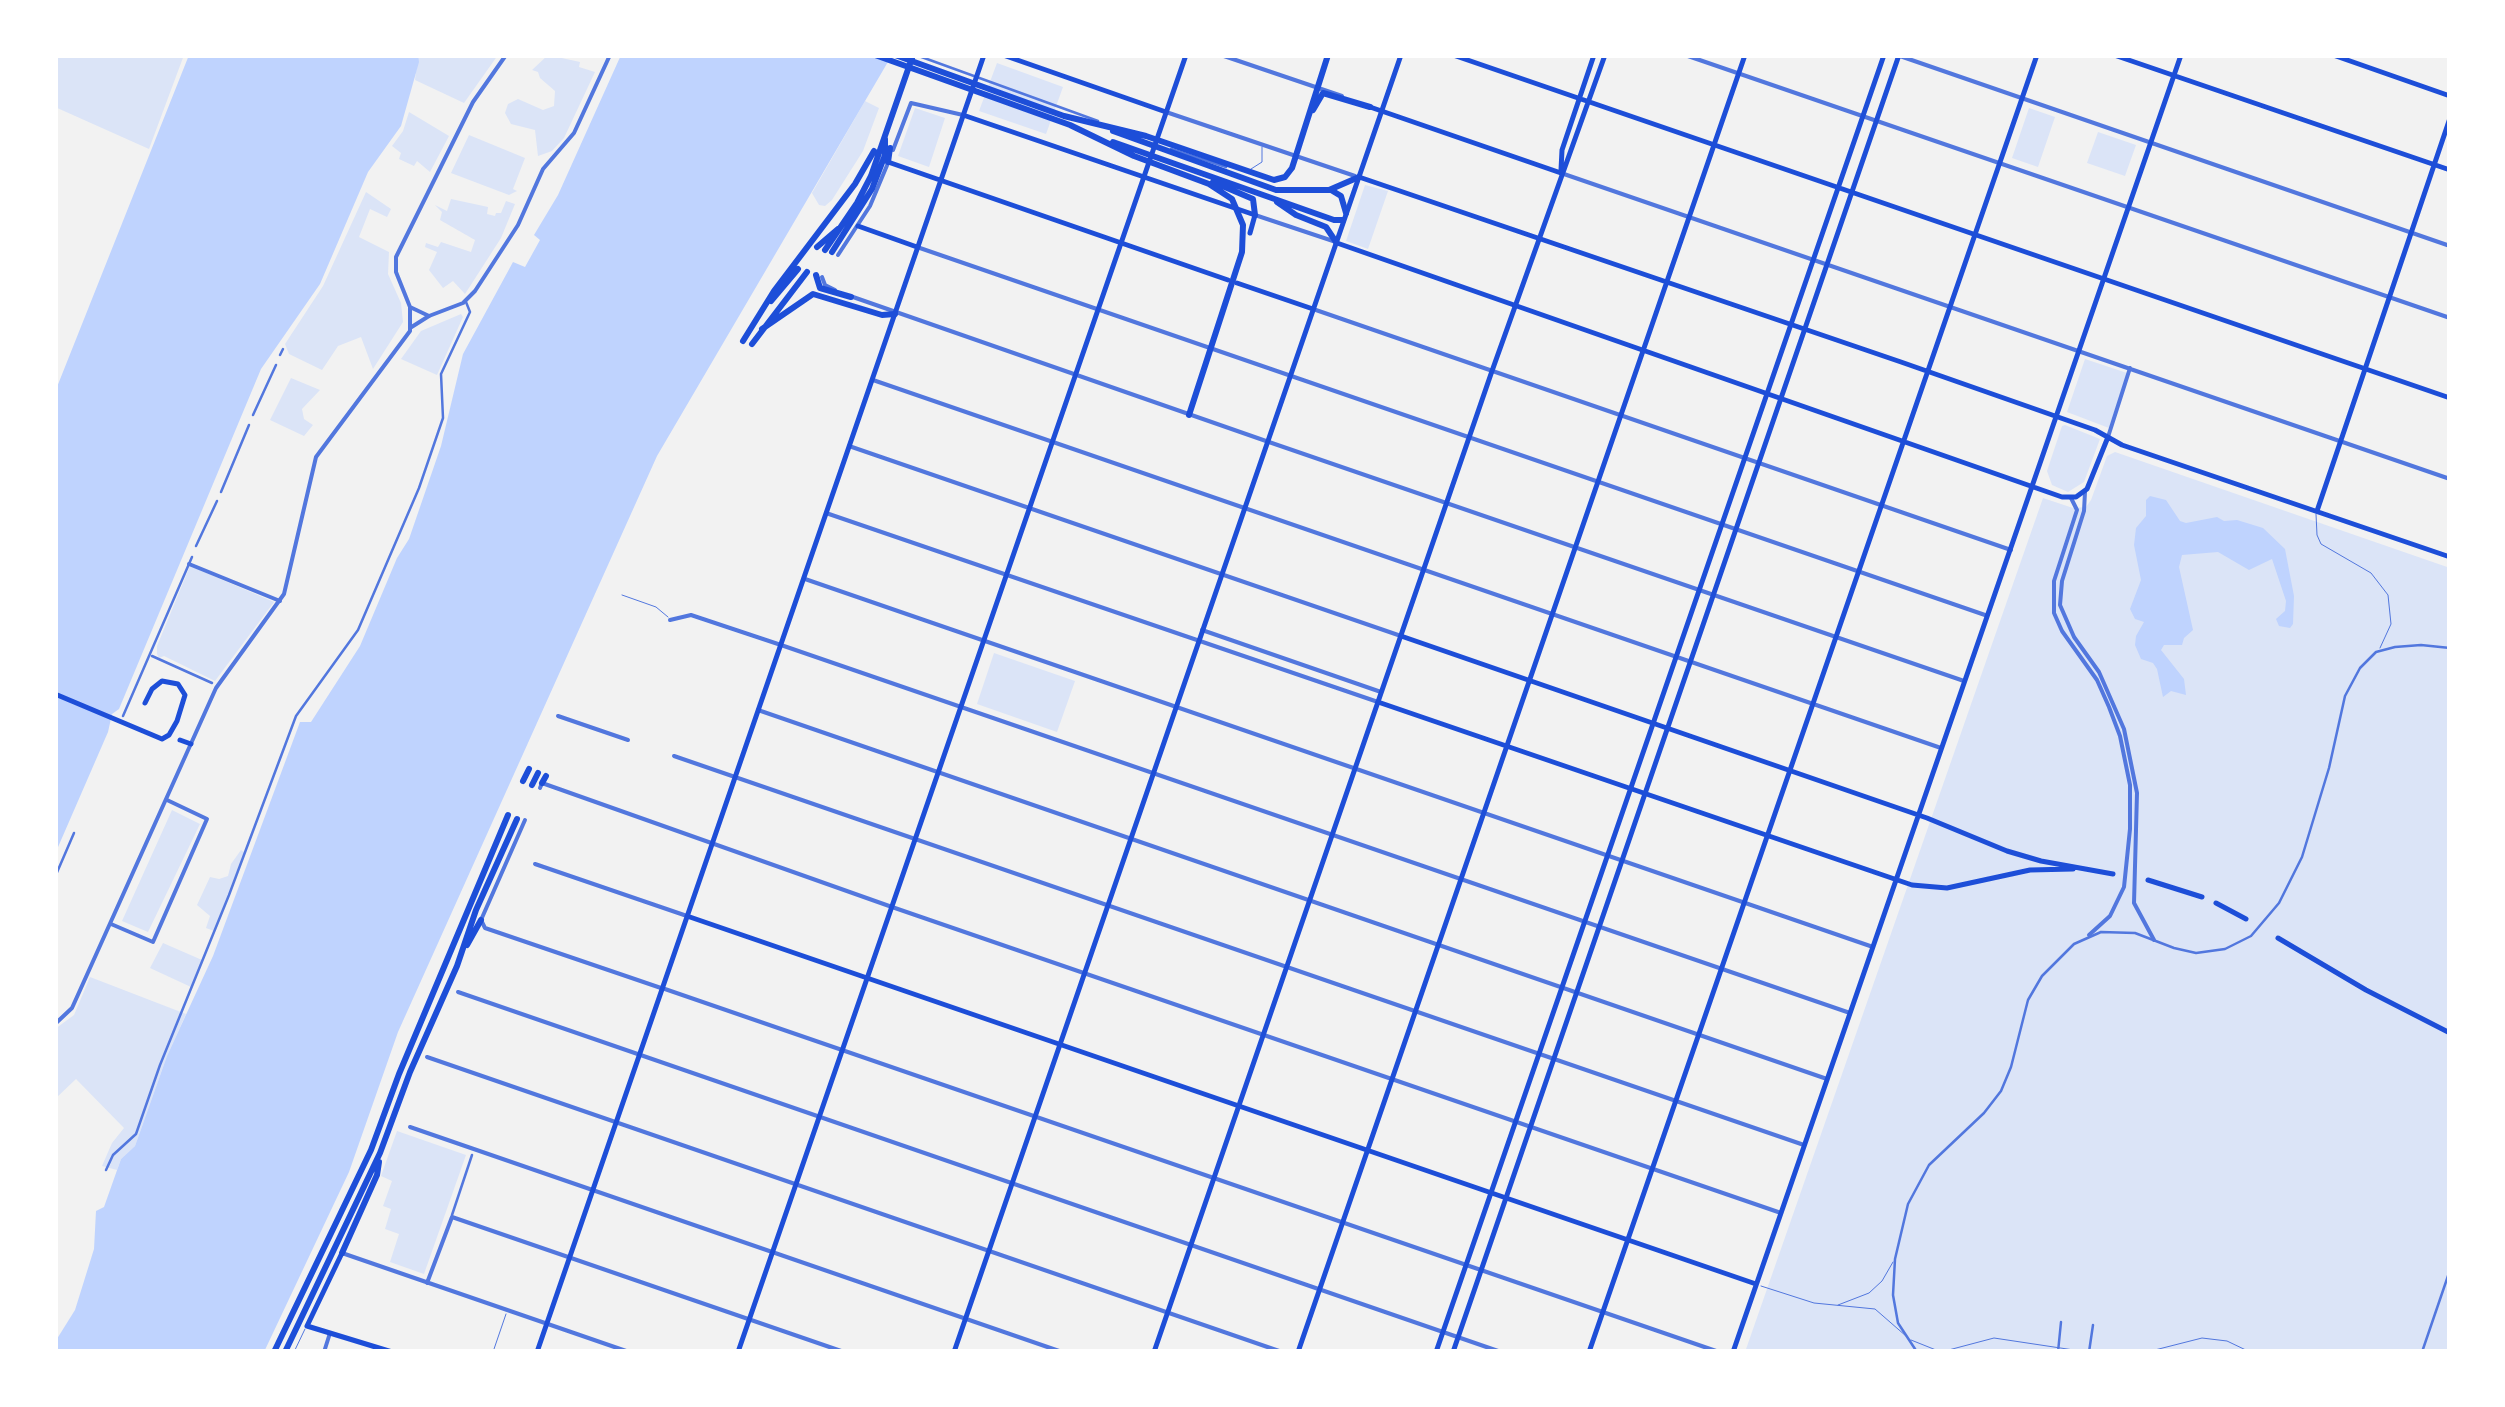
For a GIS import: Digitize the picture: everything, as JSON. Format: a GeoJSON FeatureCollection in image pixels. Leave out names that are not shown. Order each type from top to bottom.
{"type":"FeatureCollection","features":[{"type":"Feature","properties":{"kind":"highway"},"geometry":{"type":"LineString","coordinates":[[866,55],[1062,125],[1272,189],[1330,190],[1359,177]]}},
{"type":"Feature","properties":{"kind":"highway"},"geometry":{"type":"LineString","coordinates":[[875,55],[1070,125],[1223,192],[1239,212],[1244,234],[1241,257],[1190,415]]}},
{"type":"Feature","properties":{"kind":"highway"},"geometry":{"type":"LineString","coordinates":[[896,55],[1064,116],[1146,136],[1269,179],[1288,174],[1328,55]]}},
{"type":"Feature","properties":{"kind":"highway"},"geometry":{"type":"LineString","coordinates":[[904,55],[1268,196],[1334,220],[1344,217],[1342,197],[1330,190]]}},
{"type":"Feature","properties":{"kind":"highway"},"geometry":{"type":"LineString","coordinates":[[828,251],[859,214],[885,154],[886,133],[914,55]]}},
{"type":"Feature","properties":{"kind":"highway"},"geometry":{"type":"LineString","coordinates":[[1304,126],[1322,94],[1370,106]]}},
{"type":"Feature","properties":{"kind":"highway"},"geometry":{"type":"LineString","coordinates":[[888,162],[890,148]]}},
{"type":"Feature","properties":{"kind":"highway"},"geometry":{"type":"LineString","coordinates":[[743,341],[874,152]]}},
{"type":"Feature","properties":{"kind":"highway"},"geometry":{"type":"LineString","coordinates":[[1166,156],[1249,196],[1256,204],[1255,216]]}},
{"type":"Feature","properties":{"kind":"highway"},"geometry":{"type":"LineString","coordinates":[[828,251],[874,177]]}},
{"type":"Feature","properties":{"kind":"highway"},"geometry":{"type":"LineString","coordinates":[[1268,196],[1290,212],[1326,227],[1336,242]]}},
{"type":"Feature","properties":{"kind":"highway"},"geometry":{"type":"LineString","coordinates":[[828,251],[832,232],[858,226]]}},
{"type":"Feature","properties":{"kind":"highway"},"geometry":{"type":"LineString","coordinates":[[752,344],[803,270],[763,309]]}},
{"type":"Feature","properties":{"kind":"highway"},"geometry":{"type":"LineString","coordinates":[[819,276],[820,288],[851,296]]}},
{"type":"Feature","properties":{"kind":"highway"},"geometry":{"type":"LineString","coordinates":[[762,330],[811,294],[882,315],[895,314]]}},
{"type":"Feature","properties":{"kind":"highway"},"geometry":{"type":"LineString","coordinates":[[524,781],[529,769]]}},
{"type":"Feature","properties":{"kind":"highway"},"geometry":{"type":"LineString","coordinates":[[285,1352],[380,1153],[476,910],[517,818]]}},
{"type":"Feature","properties":{"kind":"highway"},"geometry":{"type":"LineString","coordinates":[[274,1352],[367,1160],[399,1074],[517,818]]}},
{"type":"Feature","properties":{"kind":"highway"},"geometry":{"type":"LineString","coordinates":[[463,950],[481,920]]}},
{"type":"Feature","properties":{"kind":"highway"},"geometry":{"type":"LineString","coordinates":[[342,1253],[377,1174],[380,1153]]}},
{"type":"Feature","properties":{"kind":"main road"},"geometry":{"type":"LineString","coordinates":[[537,1352],[984,55]]}},
{"type":"Feature","properties":{"kind":"main road"},"geometry":{"type":"LineString","coordinates":[[1003,55],[1166,112]]}},
{"type":"Feature","properties":{"kind":"main road"},"geometry":{"type":"LineString","coordinates":[[738,1352],[1186,55]]}},
{"type":"Feature","properties":{"kind":"main road"},"geometry":{"type":"LineString","coordinates":[[954,1352],[1400,55]]}},
{"type":"Feature","properties":{"kind":"main road"},"geometry":{"type":"LineString","coordinates":[[1453,55],[2450,398]]}},
{"type":"Feature","properties":{"kind":"main road"},"geometry":{"type":"LineString","coordinates":[[1561,173],[1562,150],[1594,55]]}},
{"type":"Feature","properties":{"kind":"main road"},"geometry":{"type":"LineString","coordinates":[[1154,1352],[1446,503],[1605,55]]}},
{"type":"Feature","properties":{"kind":"main road"},"geometry":{"type":"LineString","coordinates":[[1298,1352],[1745,55]]}},
{"type":"Feature","properties":{"kind":"main road"},"geometry":{"type":"LineString","coordinates":[[1436,1352],[1884,55]]}},
{"type":"Feature","properties":{"kind":"main road"},"geometry":{"type":"LineString","coordinates":[[1452,1352],[1898,55]]}},
{"type":"Feature","properties":{"kind":"main road"},"geometry":{"type":"LineString","coordinates":[[1589,1352],[2036,55]]}},
{"type":"Feature","properties":{"kind":"main road"},"geometry":{"type":"LineString","coordinates":[[2114,55],[2450,170]]}},
{"type":"Feature","properties":{"kind":"main road"},"geometry":{"type":"LineString","coordinates":[[1733,1352],[2182,55]]}},
{"type":"Feature","properties":{"kind":"main road"},"geometry":{"type":"LineString","coordinates":[[2333,55],[2450,96]]}},
{"type":"Feature","properties":{"kind":"main road"},"geometry":{"type":"LineString","coordinates":[[1370,106],[1561,173]]}},
{"type":"Feature","properties":{"kind":"main road"},"geometry":{"type":"LineString","coordinates":[[963,115],[1255,216],[1250,233]]}},
{"type":"Feature","properties":{"kind":"main road"},"geometry":{"type":"LineString","coordinates":[[1568,132],[1583,118]]}},
{"type":"Feature","properties":{"kind":"main road"},"geometry":{"type":"LineString","coordinates":[[2316,511],[2450,118]]}},
{"type":"Feature","properties":{"kind":"main road"},"geometry":{"type":"LineString","coordinates":[[888,162],[1228,280]]}},
{"type":"Feature","properties":{"kind":"main road"},"geometry":{"type":"LineString","coordinates":[[1359,177],[1791,324],[2450,557]]}},
{"type":"Feature","properties":{"kind":"main road"},"geometry":{"type":"LineString","coordinates":[[858,226],[918,246]]}},
{"type":"Feature","properties":{"kind":"main road"},"geometry":{"type":"LineString","coordinates":[[1336,242],[2071,498],[2085,490],[2108,438]]}},
{"type":"Feature","properties":{"kind":"main road"},"geometry":{"type":"LineString","coordinates":[[1238,283],[1312,309]]}},
{"type":"Feature","properties":{"kind":"main road"},"geometry":{"type":"LineString","coordinates":[[1401,636],[1919,815],[1996,847],[2042,861],[2114,874]]}},
{"type":"Feature","properties":{"kind":"main road"},"geometry":{"type":"LineString","coordinates":[[55,694],[160,739],[171,732],[185,695],[178,684],[162,681],[153,687],[145,704]]}},
{"type":"Feature","properties":{"kind":"main road"},"geometry":{"type":"LineString","coordinates":[[1378,702],[1896,881],[1928,888],[1970,884],[2036,869],[2086,870]]}},
{"type":"Feature","properties":{"kind":"main road"},"geometry":{"type":"LineString","coordinates":[[180,740],[191,744]]}},
{"type":"Feature","properties":{"kind":"main road"},"geometry":{"type":"LineString","coordinates":[[2148,880],[2202,896]]}},
{"type":"Feature","properties":{"kind":"main road"},"geometry":{"type":"LineString","coordinates":[[2216,902],[2246,919]]}},
{"type":"Feature","properties":{"kind":"main road"},"geometry":{"type":"LineString","coordinates":[[687,916],[1756,1284]]}},
{"type":"Feature","properties":{"kind":"main road"},"geometry":{"type":"LineString","coordinates":[[2278,938],[2450,1033]]}},
{"type":"Feature","properties":{"kind":"main road"},"geometry":{"type":"LineString","coordinates":[[342,1253],[307,1326],[392,1352]]}},
{"type":"Feature","properties":{"kind":"street"},"geometry":{"type":"LineString","coordinates":[[410,328],[410,306],[397,275],[396,258],[473,102],[506,55]]}},
{"type":"Feature","properties":{"kind":"street"},"geometry":{"type":"LineString","coordinates":[[55,1024],[72,1008],[218,686],[280,601],[290,575],[314,460],[410,328],[466,300],[475,291],[518,225],[543,169],[574,134],[610,55]]}},
{"type":"Feature","properties":{"kind":"street"},"geometry":{"type":"LineString","coordinates":[[914,55],[1067,109],[1166,156],[1226,167]]}},
{"type":"Feature","properties":{"kind":"street"},"geometry":{"type":"LineString","coordinates":[[1221,55],[1370,106]]}},
{"type":"Feature","properties":{"kind":"street"},"geometry":{"type":"LineString","coordinates":[[1685,55],[2450,318]]}},
{"type":"Feature","properties":{"kind":"street"},"geometry":{"type":"LineString","coordinates":[[1898,55],[2450,246]]}},
{"type":"Feature","properties":{"kind":"street"},"geometry":{"type":"LineString","coordinates":[[828,251],[858,226],[910,103],[963,115]]}},
{"type":"Feature","properties":{"kind":"street"},"geometry":{"type":"LineString","coordinates":[[1166,112],[1359,177]]}},
{"type":"Feature","properties":{"kind":"street"},"geometry":{"type":"LineString","coordinates":[[1561,173],[2450,479]]}},
{"type":"Feature","properties":{"kind":"street"},"geometry":{"type":"LineString","coordinates":[[1255,216],[1336,242]]}},
{"type":"Feature","properties":{"kind":"street"},"geometry":{"type":"LineString","coordinates":[[918,246],[1988,615]]}},
{"type":"Feature","properties":{"kind":"street"},"geometry":{"type":"LineString","coordinates":[[851,296],[1964,681]]}},
{"type":"Feature","properties":{"kind":"street"},"geometry":{"type":"LineString","coordinates":[[106,1170],[112,1154],[136,1134],[296,716],[358,630],[419,488],[443,418],[441,374],[470,312],[466,300]]}},
{"type":"Feature","properties":{"kind":"street"},"geometry":{"type":"LineString","coordinates":[[410,306],[429,316]]}},
{"type":"Feature","properties":{"kind":"street"},"geometry":{"type":"LineString","coordinates":[[1312,309],[2011,550]]}},
{"type":"Feature","properties":{"kind":"street"},"geometry":{"type":"LineString","coordinates":[[280,354],[283,349]]}},
{"type":"Feature","properties":{"kind":"street"},"geometry":{"type":"LineString","coordinates":[[253,415],[276,365]]}},
{"type":"Feature","properties":{"kind":"street"},"geometry":{"type":"LineString","coordinates":[[2108,438],[2130,368]]}},
{"type":"Feature","properties":{"kind":"street"},"geometry":{"type":"LineString","coordinates":[[872,380],[1941,748]]}},
{"type":"Feature","properties":{"kind":"street"},"geometry":{"type":"LineString","coordinates":[[221,492],[249,425]]}},
{"type":"Feature","properties":{"kind":"street"},"geometry":{"type":"LineString","coordinates":[[850,446],[1401,636]]}},
{"type":"Feature","properties":{"kind":"street"},"geometry":{"type":"LineString","coordinates":[[2085,490],[2084,511],[2062,581],[2060,605],[2066,624],[2111,694],[2133,784],[2136,908],[2154,940]]}},
{"type":"Feature","properties":{"kind":"street"},"geometry":{"type":"LineString","coordinates":[[2071,498],[2077,510],[2054,582],[2054,613],[2097,680],[2128,756]]}},
{"type":"Feature","properties":{"kind":"street"},"geometry":{"type":"LineString","coordinates":[[196,546],[217,501]]}},
{"type":"Feature","properties":{"kind":"street"},"geometry":{"type":"LineString","coordinates":[[826,512],[1378,702]]}},
{"type":"Feature","properties":{"kind":"street"},"geometry":{"type":"LineString","coordinates":[[123,716],[192,556]]}},
{"type":"Feature","properties":{"kind":"street"},"geometry":{"type":"LineString","coordinates":[[189,564],[280,601]]}},
{"type":"Feature","properties":{"kind":"street"},"geometry":{"type":"LineString","coordinates":[[804,578],[1873,947]]}},
{"type":"Feature","properties":{"kind":"street"},"geometry":{"type":"LineString","coordinates":[[670,620],[688,614],[781,644],[1850,1013]]}},
{"type":"Feature","properties":{"kind":"street"},"geometry":{"type":"LineString","coordinates":[[1201,630],[1381,692]]}},
{"type":"Feature","properties":{"kind":"street"},"geometry":{"type":"LineString","coordinates":[[1228,650],[1232,639]]}},
{"type":"Feature","properties":{"kind":"street"},"geometry":{"type":"LineString","coordinates":[[2089,935],[2120,930],[2179,950],[2202,953],[2234,946],[2258,931],[2296,873],[2347,690],[2364,662],[2376,652],[2414,645],[2450,648]]}},
{"type":"Feature","properties":{"kind":"street"},"geometry":{"type":"LineString","coordinates":[[150,656],[212,683]]}},
{"type":"Feature","properties":{"kind":"street"},"geometry":{"type":"LineString","coordinates":[[1348,692],[1351,682]]}},
{"type":"Feature","properties":{"kind":"street"},"geometry":{"type":"LineString","coordinates":[[758,710],[1828,1079]]}},
{"type":"Feature","properties":{"kind":"street"},"geometry":{"type":"LineString","coordinates":[[558,716],[628,740]]}},
{"type":"Feature","properties":{"kind":"street"},"geometry":{"type":"LineString","coordinates":[[674,756],[1804,1145]]}},
{"type":"Feature","properties":{"kind":"street"},"geometry":{"type":"LineString","coordinates":[[540,781],[712,844],[1781,1212]]}},
{"type":"Feature","properties":{"kind":"street"},"geometry":{"type":"LineString","coordinates":[[1916,1352],[1894,1309],[1895,1259],[1906,1208],[1917,1182],[1934,1159],[1997,1097],[2009,1074],[2032,992],[2060,956],[2104,924],[2116,906],[2124,884],[2133,784]]}},
{"type":"Feature","properties":{"kind":"street"},"geometry":{"type":"LineString","coordinates":[[110,924],[152,942],[155,936],[207,820],[167,800]]}},
{"type":"Feature","properties":{"kind":"street"},"geometry":{"type":"LineString","coordinates":[[517,818],[481,920],[490,932],[513,935],[1720,1352]]}},
{"type":"Feature","properties":{"kind":"street"},"geometry":{"type":"LineString","coordinates":[[55,877],[74,832]]}},
{"type":"Feature","properties":{"kind":"street"},"geometry":{"type":"LineString","coordinates":[[535,864],[687,916]]}},
{"type":"Feature","properties":{"kind":"street"},"geometry":{"type":"LineString","coordinates":[[458,992],[1501,1352]]}},
{"type":"Feature","properties":{"kind":"street"},"geometry":{"type":"LineString","coordinates":[[428,1057],[1282,1352]]}},
{"type":"Feature","properties":{"kind":"street"},"geometry":{"type":"LineString","coordinates":[[410,1127],[1062,1352]]}},
{"type":"Feature","properties":{"kind":"street"},"geometry":{"type":"LineString","coordinates":[[427,1283],[472,1155]]}},
{"type":"Feature","properties":{"kind":"street"},"geometry":{"type":"LineString","coordinates":[[452,1216],[844,1352]]}},
{"type":"Feature","properties":{"kind":"street"},"geometry":{"type":"LineString","coordinates":[[342,1253],[629,1352]]}},
{"type":"Feature","properties":{"kind":"street"},"geometry":{"type":"LineString","coordinates":[[2422,1352],[2450,1270]]}},
{"type":"Feature","properties":{"kind":"street"},"geometry":{"type":"LineString","coordinates":[[55,1328],[56,1317]]}},
{"type":"Feature","properties":{"kind":"street"},"geometry":{"type":"LineString","coordinates":[[2058,1350],[2061,1322]]}},
{"type":"Feature","properties":{"kind":"street"},"geometry":{"type":"LineString","coordinates":[[2088,1352],[2093,1325]]}},
{"type":"Feature","properties":{"kind":"street"},"geometry":{"type":"LineString","coordinates":[[324,1352],[330,1332]]}},
{"type":"Feature","properties":{"kind":"lane"},"geometry":{"type":"LineString","coordinates":[[1226,167],[1257,167],[1263,160],[1263,144]]}},
{"type":"Feature","properties":{"kind":"lane"},"geometry":{"type":"LineString","coordinates":[[2316,511],[2316,535],[2321,544],[2371,573],[2388,594],[2391,624],[2376,652]]}},
{"type":"Feature","properties":{"kind":"lane"},"geometry":{"type":"LineString","coordinates":[[622,595],[656,607],[670,620]]}},
{"type":"Feature","properties":{"kind":"lane"},"geometry":{"type":"LineString","coordinates":[[1836,1306],[1874,1289],[1895,1259]]}},
{"type":"Feature","properties":{"kind":"lane"},"geometry":{"type":"LineString","coordinates":[[1756,1284],[1802,1300],[1878,1311],[1916,1345],[1937,1352],[1994,1338],[2088,1352]]}},
{"type":"Feature","properties":{"kind":"lane"},"geometry":{"type":"LineString","coordinates":[[492,1352],[507,1311]]}},
{"type":"Feature","properties":{"kind":"lane"},"geometry":{"type":"LineString","coordinates":[[294,1352],[307,1326]]}},
{"type":"Feature","properties":{"kind":"lane"},"geometry":{"type":"LineString","coordinates":[[2147,1352],[2202,1338],[2226,1341],[2250,1352]]}},
{"type":"Feature","properties":{"kind":"shaded area"},"geometry":{"type":"Polygon","coordinates":[[[55,55],[184,55],[149,149],[55,107],[55,55]]]}},
{"type":"Feature","properties":{"kind":"shaded area"},"geometry":{"type":"Polygon","coordinates":[[[418,55],[498,55],[464,103],[415,80],[418,55]]]}},
{"type":"Feature","properties":{"kind":"shaded area"},"geometry":{"type":"Polygon","coordinates":[[[548,55],[580,62],[579,67],[595,72],[564,138],[552,151],[538,156],[535,130],[511,124],[505,113],[508,104],[518,99],[543,110],[554,106],[555,91],[532,70],[548,55]]]}},
{"type":"Feature","properties":{"kind":"shaded area"},"geometry":{"type":"Polygon","coordinates":[[[997,63],[1063,87],[1046,134],[979,111],[997,63]]]}},
{"type":"Feature","properties":{"kind":"shaded area"},"geometry":{"type":"Polygon","coordinates":[[[865,101],[879,108],[863,151],[832,200],[825,206],[819,205],[812,193],[865,101]]]}},
{"type":"Feature","properties":{"kind":"shaded area"},"geometry":{"type":"Polygon","coordinates":[[[915,108],[945,118],[929,167],[898,156],[915,108]]]}},
{"type":"Feature","properties":{"kind":"shaded area"},"geometry":{"type":"Polygon","coordinates":[[[2029,108],[2055,117],[2038,167],[2012,158],[2029,108]]]}},
{"type":"Feature","properties":{"kind":"shaded area"},"geometry":{"type":"Polygon","coordinates":[[[409,112],[449,136],[430,172],[417,161],[414,166],[399,159],[401,153],[392,146],[403,131],[409,112]]]}},
{"type":"Feature","properties":{"kind":"shaded area"},"geometry":{"type":"Polygon","coordinates":[[[2098,132],[2136,145],[2125,176],[2087,163],[2098,132]]]}},
{"type":"Feature","properties":{"kind":"shaded area"},"geometry":{"type":"Polygon","coordinates":[[[469,135],[525,158],[513,189],[517,191],[509,195],[451,173],[469,135]]]}},
{"type":"Feature","properties":{"kind":"shaded area"},"geometry":{"type":"Polygon","coordinates":[[[1365,185],[1388,191],[1368,249],[1346,241],[1365,185]]]}},
{"type":"Feature","properties":{"kind":"shaded area"},"geometry":{"type":"Polygon","coordinates":[[[366,192],[391,209],[387,217],[370,209],[359,237],[389,252],[388,274],[401,303],[403,322],[373,369],[361,337],[338,346],[322,370],[289,354],[285,344],[323,286],[366,192]]]}},
{"type":"Feature","properties":{"kind":"shaded area"},"geometry":{"type":"Polygon","coordinates":[[[451,199],[488,207],[487,214],[495,216],[501,213],[506,201],[515,204],[501,238],[465,294],[453,281],[443,288],[429,270],[437,252],[425,247],[426,243],[438,247],[441,242],[471,252],[475,240],[440,220],[442,212],[435,205],[447,211],[451,199]]]}},
{"type":"Feature","properties":{"kind":"shaded area"},"geometry":{"type":"Polygon","coordinates":[[[461,314],[437,375],[401,359],[421,331],[461,314]]]}},
{"type":"Feature","properties":{"kind":"shaded area"},"geometry":{"type":"Polygon","coordinates":[[[2085,359],[2127,373],[2109,428],[2067,412],[2085,359]]]}},
{"type":"Feature","properties":{"kind":"shaded area"},"geometry":{"type":"Polygon","coordinates":[[[291,378],[320,390],[302,409],[304,419],[313,425],[304,436],[270,420],[291,378]]]}},
{"type":"Feature","properties":{"kind":"shaded area"},"geometry":{"type":"Polygon","coordinates":[[[2065,425],[2100,439],[2084,482],[2068,492],[2052,485],[2047,471],[2065,425]]]}},
{"type":"Feature","properties":{"kind":"shaded area"},"geometry":{"type":"Polygon","coordinates":[[[2115,452],[2450,568],[2450,1352],[1745,1352],[2043,498],[2073,508],[2086,507],[2107,456],[2115,452]]]}},
{"type":"Feature","properties":{"kind":"shaded area"},"geometry":{"type":"Polygon","coordinates":[[[190,566],[274,602],[215,681],[157,654],[190,566]]]}},
{"type":"Feature","properties":{"kind":"shaded area"},"geometry":{"type":"Polygon","coordinates":[[[994,653],[1075,681],[1057,732],[977,704],[994,653]]]}},
{"type":"Feature","properties":{"kind":"shaded area"},"geometry":{"type":"Polygon","coordinates":[[[172,810],[200,824],[148,932],[122,921],[172,810]]]}},
{"type":"Feature","properties":{"kind":"shaded area"},"geometry":{"type":"Polygon","coordinates":[[[241,850],[244,852],[214,931],[206,928],[210,916],[197,905],[210,877],[228,876],[241,850]]]}},
{"type":"Feature","properties":{"kind":"shaded area"},"geometry":{"type":"Polygon","coordinates":[[[163,943],[202,960],[191,987],[150,968],[163,943]]]}},
{"type":"Feature","properties":{"kind":"shaded area"},"geometry":{"type":"Polygon","coordinates":[[[90,977],[186,1014],[135,1146],[121,1159],[117,1170],[102,1166],[124,1128],[76,1079],[55,1099],[55,1029],[74,1015],[90,977]]]}},
{"type":"Feature","properties":{"kind":"shaded area"},"geometry":{"type":"Polygon","coordinates":[[[397,1131],[466,1155],[424,1274],[390,1262],[399,1234],[385,1229],[391,1209],[383,1206],[392,1181],[381,1176],[397,1131]]]}},
{"type":"Feature","properties":{"kind":"water"},"geometry":{"type":"Polygon","coordinates":[[[189,55],[418,55],[419,62],[401,126],[368,172],[320,284],[261,369],[55,854],[55,392],[189,55]]]}},
{"type":"Feature","properties":{"kind":"water"},"geometry":{"type":"Polygon","coordinates":[[[621,55],[892,55],[657,456],[398,1032],[349,1172],[264,1352],[55,1352],[55,1342],[75,1310],[94,1249],[96,1211],[104,1207],[121,1159],[135,1146],[167,1056],[213,956],[300,722],[311,722],[360,646],[409,539],[441,446],[463,354],[513,262],[525,267],[540,240],[534,235],[558,195],[621,55]]]}},
{"type":"Feature","properties":{"kind":"water"},"geometry":{"type":"Polygon","coordinates":[[[2150,496],[2166,500],[2180,521],[2186,523],[2217,517],[2263,528],[2285,549],[2294,596],[2293,624],[2290,628],[2279,626],[2276,619],[2285,611],[2286,601],[2272,559],[2249,570],[2218,552],[2182,555],[2179,567],[2193,630],[2182,645],[2164,645],[2161,650],[2184,679],[2186,695],[2171,691],[2163,697],[2157,669],[2141,659],[2135,645],[2144,622],[2135,619],[2130,609],[2141,580],[2134,545],[2136,528],[2146,516],[2146,500],[2150,496]]]}}]}
